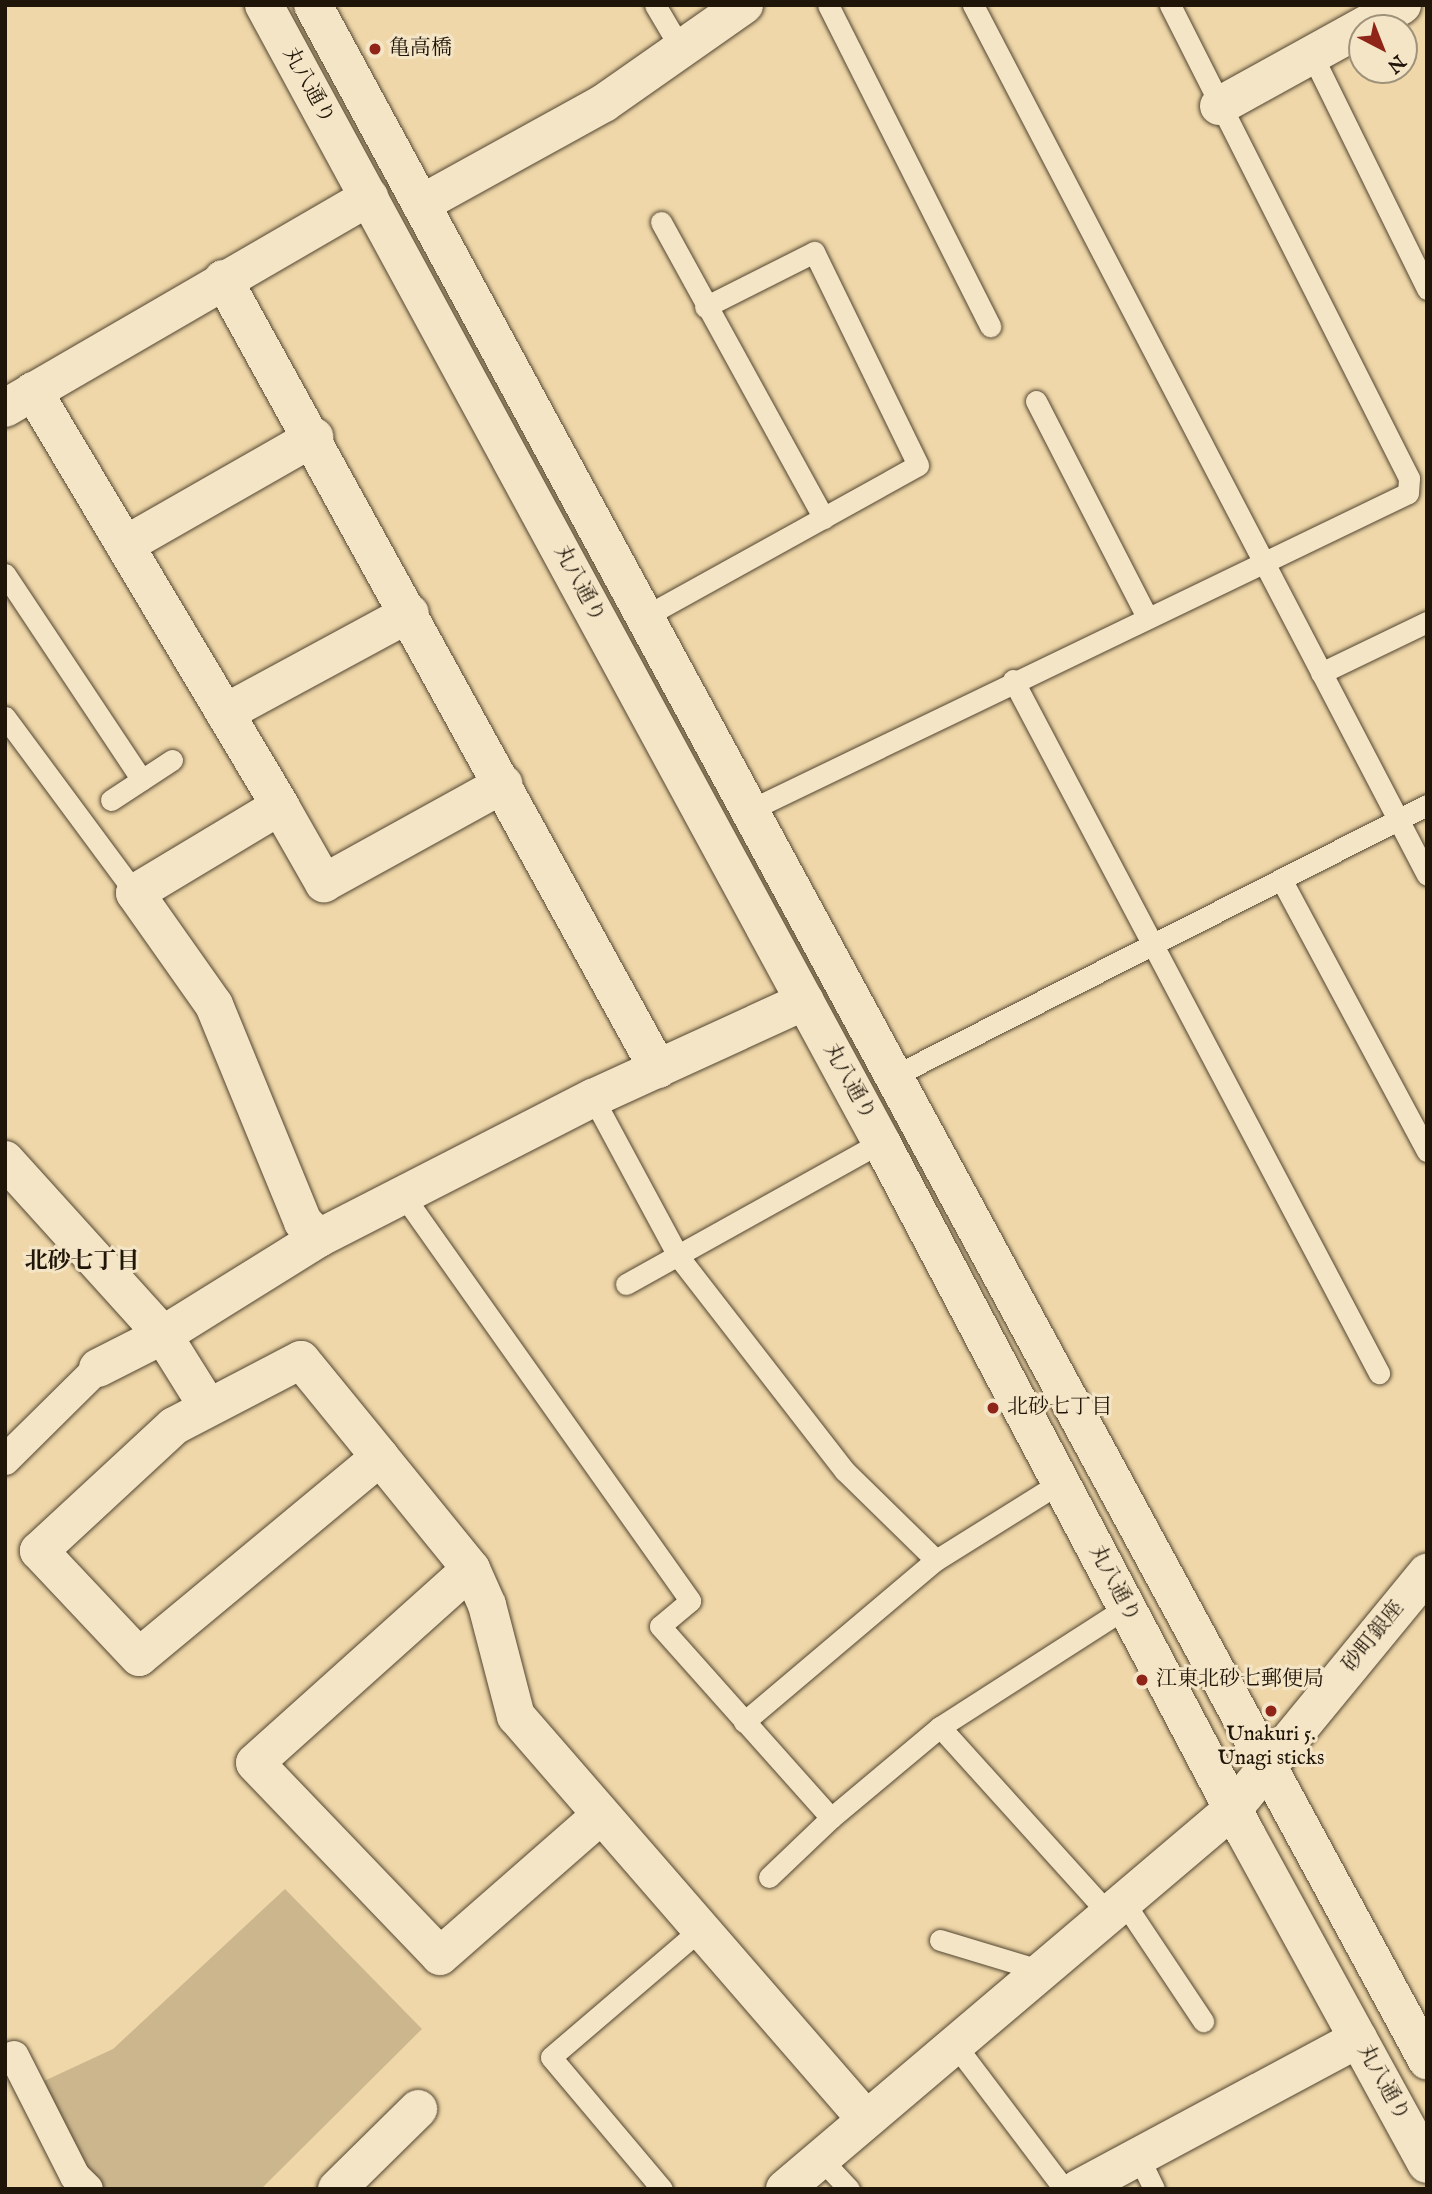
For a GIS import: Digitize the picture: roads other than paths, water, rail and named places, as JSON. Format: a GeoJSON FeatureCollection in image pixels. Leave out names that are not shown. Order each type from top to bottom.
{"type":"FeatureCollection","features":[{"type":"Feature","properties":{"kind":"street","name":"丸八通り"},"geometry":{"type":"LineString","coordinates":[[264,5],[881,1142],[1233,1809],[1427,2164]]}},
{"type":"Feature","properties":{"kind":"street","name":"丸八通り"},"geometry":{"type":"LineString","coordinates":[[313,5],[1427,2060]]}},
{"type":"Feature","properties":{"kind":"street"},"geometry":{"type":"LineString","coordinates":[[421,204],[604,103],[744,5]]}},
{"type":"Feature","properties":{"kind":"street"},"geometry":{"type":"LineString","coordinates":[[1219,106],[1397,7]]}},
{"type":"Feature","properties":{"kind":"street"},"geometry":{"type":"LineString","coordinates":[[369,197],[223,279],[19,400],[125,545],[324,883],[503,784]]}},
{"type":"Feature","properties":{"kind":"street"},"geometry":{"type":"LineString","coordinates":[[223,279],[314,437],[658,1069]]}},
{"type":"Feature","properties":{"kind":"street"},"geometry":{"type":"LineString","coordinates":[[125,545],[314,437]]}},
{"type":"Feature","properties":{"kind":"street"},"geometry":{"type":"LineString","coordinates":[[225,713],[410,613]]}},
{"type":"Feature","properties":{"kind":"street"},"geometry":{"type":"LineString","coordinates":[[280,806],[135,893],[214,1005],[303,1222],[319,1238]]}},
{"type":"Feature","properties":{"kind":"street"},"geometry":{"type":"LineString","coordinates":[[5,1460],[98,1368],[163,1335],[319,1238],[593,1098],[805,1001]]}},
{"type":"Feature","properties":{"kind":"street"},"geometry":{"type":"LineString","coordinates":[[5,1160],[163,1335],[208,1407]]}},
{"type":"Feature","properties":{"kind":"street"},"geometry":{"type":"LineString","coordinates":[[380,1457],[139,1657],[39,1551],[174,1426],[301,1360],[380,1457],[471,1569],[487,1605],[516,1716],[866,2119]]}},
{"type":"Feature","properties":{"kind":"street"},"geometry":{"type":"LineString","coordinates":[[471,1569],[255,1763],[440,1956],[601,1815]]}},
{"type":"Feature","properties":{"kind":"street","name":"砂町銀座"},"geometry":{"type":"LineString","coordinates":[[785,2189],[1118,1910],[1233,1809],[1427,1573]]}},
{"type":"Feature","properties":{"kind":"street"},"geometry":{"type":"LineString","coordinates":[[1078,2189],[1146,2173],[1358,2039]]}},
{"type":"Feature","properties":{"kind":"street"},"geometry":{"type":"LineString","coordinates":[[14,2056],[75,2176],[88,2189]]}},
{"type":"Feature","properties":{"kind":"street"},"geometry":{"type":"LineString","coordinates":[[337,2189],[418,2109]]}},
{"type":"Feature","properties":{"kind":"lane"},"geometry":{"type":"LineString","coordinates":[[655,5],[681,49]]}},
{"type":"Feature","properties":{"kind":"lane"},"geometry":{"type":"LineString","coordinates":[[828,5],[990,326]]}},
{"type":"Feature","properties":{"kind":"lane"},"geometry":{"type":"LineString","coordinates":[[973,5],[1427,876]]}},
{"type":"Feature","properties":{"kind":"lane"},"geometry":{"type":"LineString","coordinates":[[750,810],[1013,680],[1408,493],[1409,478],[1170,5]]}},
{"type":"Feature","properties":{"kind":"lane"},"geometry":{"type":"LineString","coordinates":[[1312,55],[1427,289]]}},
{"type":"Feature","properties":{"kind":"lane"},"geometry":{"type":"LineString","coordinates":[[661,222],[705,307],[824,517]]}},
{"type":"Feature","properties":{"kind":"lane"},"geometry":{"type":"LineString","coordinates":[[644,617],[918,465],[814,252],[705,307]]}},
{"type":"Feature","properties":{"kind":"lane"},"geometry":{"type":"LineString","coordinates":[[1036,401],[1147,617]]}},
{"type":"Feature","properties":{"kind":"lane"},"geometry":{"type":"LineString","coordinates":[[5,574],[142,780]]}},
{"type":"Feature","properties":{"kind":"lane"},"geometry":{"type":"LineString","coordinates":[[1321,673],[1427,622]]}},
{"type":"Feature","properties":{"kind":"lane"},"geometry":{"type":"LineString","coordinates":[[1013,680],[1378,1373]]}},
{"type":"Feature","properties":{"kind":"lane"},"geometry":{"type":"LineString","coordinates":[[5,716],[135,893]]}},
{"type":"Feature","properties":{"kind":"lane"},"geometry":{"type":"LineString","coordinates":[[111,800],[172,760]]}},
{"type":"Feature","properties":{"kind":"lane"},"geometry":{"type":"LineString","coordinates":[[894,1076],[1427,806]]}},
{"type":"Feature","properties":{"kind":"lane"},"geometry":{"type":"LineString","coordinates":[[1281,879],[1427,1151]]}},
{"type":"Feature","properties":{"kind":"lane"},"geometry":{"type":"LineString","coordinates":[[593,1098],[678,1255],[845,1471],[936,1560]]}},
{"type":"Feature","properties":{"kind":"lane"},"geometry":{"type":"LineString","coordinates":[[626,1284],[881,1142]]}},
{"type":"Feature","properties":{"kind":"lane"},"geometry":{"type":"LineString","coordinates":[[403,1195],[690,1601],[660,1626],[831,1818]]}},
{"type":"Feature","properties":{"kind":"lane"},"geometry":{"type":"LineString","coordinates":[[744,1722],[936,1560],[1061,1482]]}},
{"type":"Feature","properties":{"kind":"lane"},"geometry":{"type":"LineString","coordinates":[[769,1877],[831,1818],[940,1727],[1127,1607]]}},
{"type":"Feature","properties":{"kind":"lane"},"geometry":{"type":"LineString","coordinates":[[940,1727],[1118,1910],[1203,2021]]}},
{"type":"Feature","properties":{"kind":"lane"},"geometry":{"type":"LineString","coordinates":[[662,2189],[551,2057],[701,1929]]}},
{"type":"Feature","properties":{"kind":"lane"},"geometry":{"type":"LineString","coordinates":[[940,1940],[1043,1971]]}},
{"type":"Feature","properties":{"kind":"lane"},"geometry":{"type":"LineString","coordinates":[[956,2046],[1064,2189]]}},
{"type":"Feature","properties":{"kind":"lane"},"geometry":{"type":"LineString","coordinates":[[821,2159],[849,2189]]}},
{"type":"Feature","properties":{"kind":"place","name":"亀高橋"},"geometry":{"type":"Point","coordinates":[375,49]}},
{"type":"Feature","properties":{"kind":"place","name":"北砂七丁目"},"geometry":{"type":"Point","coordinates":[993,1408]}},
{"type":"Feature","properties":{"kind":"place","name":"江東北砂七郵便局"},"geometry":{"type":"Point","coordinates":[1142,1680]}},
{"type":"Feature","properties":{"kind":"place","name":"Unakuri 5. Unagi sticks"},"geometry":{"type":"Point","coordinates":[1271,1711]}},
{"type":"Feature","properties":{"kind":"district","name":"北砂七丁目"},"geometry":{"type":"Point","coordinates":[82,1262]}}]}
